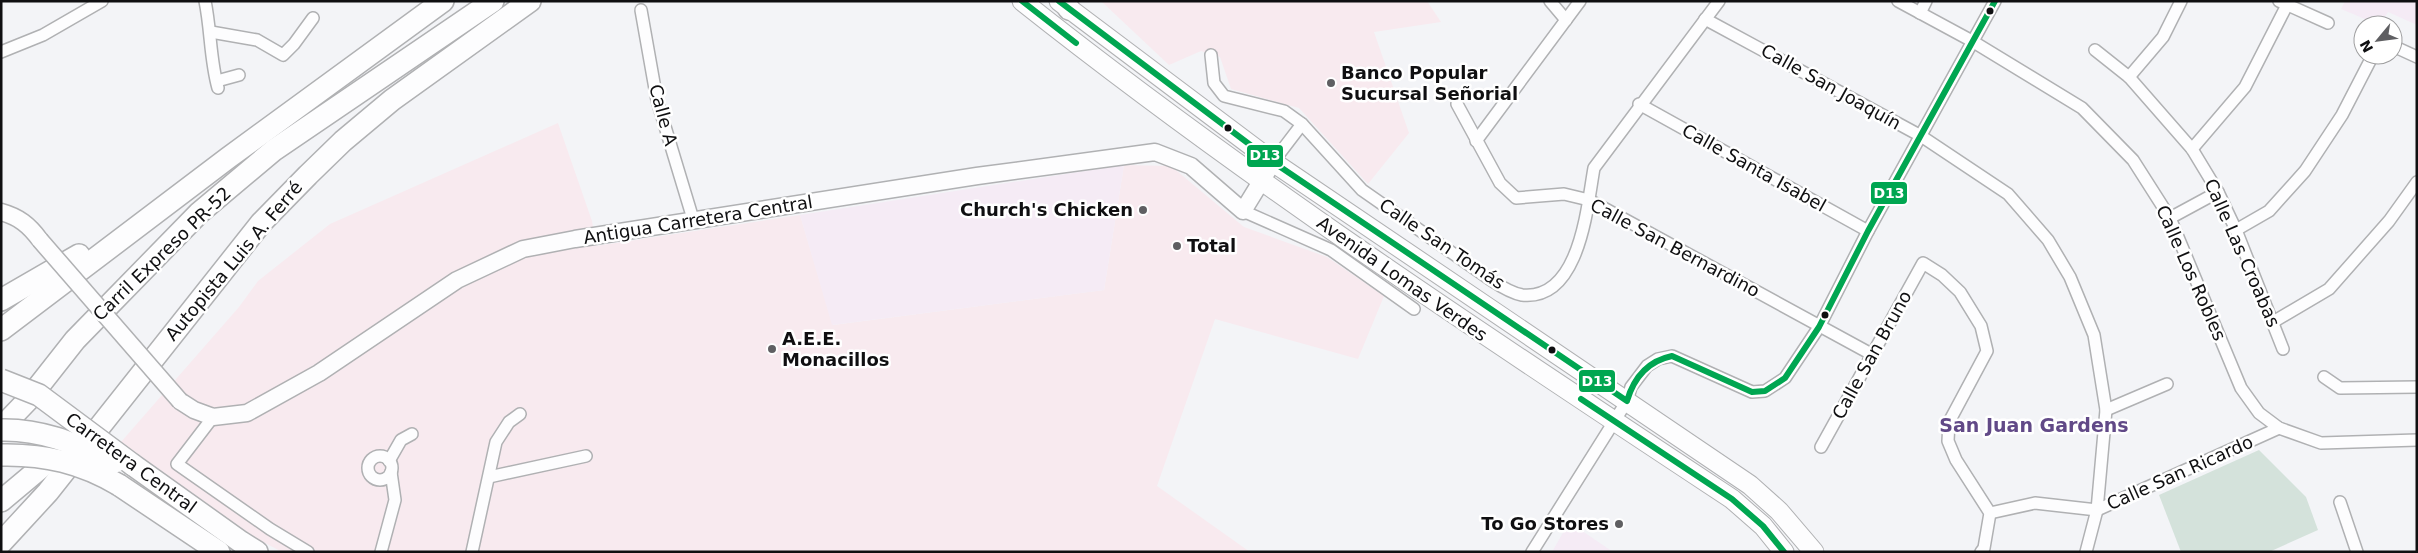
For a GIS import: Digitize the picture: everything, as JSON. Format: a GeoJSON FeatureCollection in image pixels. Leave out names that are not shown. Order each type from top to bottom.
{"type":"FeatureCollection","features":[{"type":"Feature","properties":{"kind":"highway","name":"Carril Expreso PR-52"},"geometry":{"type":"LineString","coordinates":[[1,429],[26,401],[74,340],[199,213],[274,150],[493,1]]}},
{"type":"Feature","properties":{"kind":"highway","name":"Autopista Luis A. Ferré"},"geometry":{"type":"LineString","coordinates":[[1,544],[48,492],[261,223],[342,141],[392,100],[530,1]]}},
{"type":"Feature","properties":{"kind":"highway"},"geometry":{"type":"LineString","coordinates":[[1,330],[158,211],[442,2]]}},
{"type":"Feature","properties":{"kind":"highway"},"geometry":{"type":"LineString","coordinates":[[1,300],[158,211]]}},
{"type":"Feature","properties":{"kind":"highway","name":"Carretera Central"},"geometry":{"type":"LineString","coordinates":[[1,380],[38,395],[125,472],[158,485],[257,552]]}},
{"type":"Feature","properties":{"kind":"highway"},"geometry":{"type":"LineString","coordinates":[[1,501],[81,433],[135,380]]}},
{"type":"Feature","properties":{"kind":"highway"},"geometry":{"type":"LineString","coordinates":[[1,429],[27,430],[56,437],[125,472],[219,552]]}},
{"type":"Feature","properties":{"kind":"highway"},"geometry":{"type":"LineString","coordinates":[[1,455],[32,455],[63,460],[91,469],[125,472]]}},
{"type":"Feature","properties":{"kind":"main road","name":"Avenida Lomas Verdes"},"geometry":{"type":"LineString","coordinates":[[1022,1],[1260,181],[1488,338],[1732,499],[1762,526],[1784,552]]}},
{"type":"Feature","properties":{"kind":"main road","name":"Avenida Lomas Verdes"},"geometry":{"type":"LineString","coordinates":[[1064,4],[1273,162],[1629,397],[1750,485],[1779,511],[1814,552]]}},
{"type":"Feature","properties":{"kind":"street"},"geometry":{"type":"LineString","coordinates":[[1,52],[43,35],[102,1]]}},
{"type":"Feature","properties":{"kind":"street"},"geometry":{"type":"LineString","coordinates":[[206,1],[217,84],[238,75]]}},
{"type":"Feature","properties":{"kind":"street"},"geometry":{"type":"LineString","coordinates":[[1550,1],[1566,20]]}},
{"type":"Feature","properties":{"kind":"street"},"geometry":{"type":"LineString","coordinates":[[1476,141],[1580,1]]}},
{"type":"Feature","properties":{"kind":"street","name":"Calle San Tomás"},"geometry":{"type":"LineString","coordinates":[[1212,55],[1214,83],[1224,96],[1284,111],[1302,124],[1362,190],[1491,280],[1505,289],[1522,295],[1550,288],[1560,282],[1569,270],[1588,200],[1594,168],[1639,104],[1719,1]]}},
{"type":"Feature","properties":{"kind":"street","name":"Calle Los Robles"},"geometry":{"type":"LineString","coordinates":[[1898,1],[1972,41],[2082,108],[2132,160],[2170,218],[2241,388],[2259,413],[2279,428],[2321,443],[2417,440]]}},
{"type":"Feature","properties":{"kind":"street"},"geometry":{"type":"LineString","coordinates":[[1920,13],[1926,1]]}},
{"type":"Feature","properties":{"kind":"street"},"geometry":{"type":"LineString","coordinates":[[1532,552],[1615,422],[1629,397],[1631,387],[1653,361],[1664,357],[1678,358],[1752,392],[1765,391],[1785,378],[1819,326],[1868,231],[1995,1]]}},
{"type":"Feature","properties":{"kind":"street"},"geometry":{"type":"LineString","coordinates":[[2129,77],[2163,37],[2181,1]]}},
{"type":"Feature","properties":{"kind":"street"},"geometry":{"type":"LineString","coordinates":[[2192,148],[2244,87],[2283,3],[2328,23]]}},
{"type":"Feature","properties":{"kind":"street","name":"Calle A"},"geometry":{"type":"LineString","coordinates":[[641,10],[656,100],[693,219]]}},
{"type":"Feature","properties":{"kind":"street"},"geometry":{"type":"LineString","coordinates":[[211,32],[257,40],[283,54],[294,44],[313,18]]}},
{"type":"Feature","properties":{"kind":"street","name":"Calle San Joaquín"},"geometry":{"type":"LineString","coordinates":[[1705,18],[1921,136],[2008,194],[2048,240],[2070,277],[2094,335],[2106,410],[2096,510],[2086,552]]}},
{"type":"Feature","properties":{"kind":"street","name":"Calle Las Croabas"},"geometry":{"type":"LineString","coordinates":[[2095,50],[2129,77],[2192,148],[2218,192],[2236,230],[2283,350]]}},
{"type":"Feature","properties":{"kind":"street"},"geometry":{"type":"LineString","coordinates":[[2403,51],[2417,57]]}},
{"type":"Feature","properties":{"kind":"street"},"geometry":{"type":"LineString","coordinates":[[2236,230],[2269,211],[2305,171],[2342,115],[2368,65]]}},
{"type":"Feature","properties":{"kind":"street","name":"Calle San Bernardino"},"geometry":{"type":"LineString","coordinates":[[1457,104],[1500,183],[1516,198],[1564,194],[1588,200],[1873,355]]}},
{"type":"Feature","properties":{"kind":"street","name":"Calle Santa Isabel"},"geometry":{"type":"LineString","coordinates":[[1639,104],[1868,231]]}},
{"type":"Feature","properties":{"kind":"street"},"geometry":{"type":"LineString","coordinates":[[1302,124],[1260,181],[1243,211],[1331,250],[1414,309]]}},
{"type":"Feature","properties":{"kind":"street","name":"Antigua Carretera Central"},"geometry":{"type":"LineString","coordinates":[[212,417],[246,413],[319,373],[457,280],[523,249],[693,219],[977,176],[1155,152],[1191,166],[1243,211]]}},
{"type":"Feature","properties":{"kind":"street"},"geometry":{"type":"LineString","coordinates":[[2273,322],[2328,289],[2388,222],[2417,182]]}},
{"type":"Feature","properties":{"kind":"street"},"geometry":{"type":"LineString","coordinates":[[2170,218],[2218,192]]}},
{"type":"Feature","properties":{"kind":"street"},"geometry":{"type":"LineString","coordinates":[[1,212],[17,217],[30,227],[180,401],[194,410],[212,417],[177,464],[270,529],[308,552]]}},
{"type":"Feature","properties":{"kind":"street","name":"Calle San Bruno"},"geometry":{"type":"LineString","coordinates":[[1821,447],[1923,263],[1942,275],[1960,292],[1981,326],[1987,352],[1949,422],[1948,441],[1956,460],[1990,513]]}},
{"type":"Feature","properties":{"kind":"street"},"geometry":{"type":"LineString","coordinates":[[2324,378],[2340,388],[2417,387]]}},
{"type":"Feature","properties":{"kind":"street"},"geometry":{"type":"LineString","coordinates":[[2106,410],[2167,384]]}},
{"type":"Feature","properties":{"kind":"street"},"geometry":{"type":"LineString","coordinates":[[472,552],[496,442],[509,422],[520,414]]}},
{"type":"Feature","properties":{"kind":"street","name":"Calle San Ricardo"},"geometry":{"type":"LineString","coordinates":[[1990,513],[2035,503],[2096,510],[2279,428]]}},
{"type":"Feature","properties":{"kind":"street"},"geometry":{"type":"LineString","coordinates":[[380,552],[395,500],[390,466],[401,440],[412,434]]}},
{"type":"Feature","properties":{"kind":"street"},"geometry":{"type":"LineString","coordinates":[[489,477],[586,456]]}},
{"type":"Feature","properties":{"kind":"street"},"geometry":{"type":"LineString","coordinates":[[2340,502],[2357,552]]}},
{"type":"Feature","properties":{"kind":"street"},"geometry":{"type":"LineString","coordinates":[[1981,552],[1984,548],[1990,513]]}},
{"type":"Feature","properties":{"kind":"shaded area"},"geometry":{"type":"Polygon","coordinates":[[[1101,1],[1427,1],[1441,22],[1374,32],[1409,133],[1368,184],[1299,108],[1231,89],[1220,57],[1201,51],[1169,65],[1101,1]]]}},
{"type":"Feature","properties":{"kind":"shaded area"},"geometry":{"type":"Polygon","coordinates":[[[2345,1],[2417,1],[2417,25],[2403,19],[2403,15],[2395,15],[2388,12],[2386,15],[2355,15],[2341,9],[2345,1]]]}},
{"type":"Feature","properties":{"kind":"shaded area"},"geometry":{"type":"Polygon","coordinates":[[[558,123],[592,221],[596,246],[800,215],[833,325],[1104,290],[1124,165],[1171,166],[1244,227],[1327,257],[1384,296],[1358,359],[1215,319],[1157,486],[1250,552],[282,552],[254,537],[121,442],[239,307],[258,281],[330,224],[558,123]]]}},
{"type":"Feature","properties":{"kind":"shaded area"},"geometry":{"type":"Polygon","coordinates":[[[1124,165],[1104,290],[832,325],[800,215],[1124,165]]]}},
{"type":"Feature","properties":{"kind":"shaded area"},"geometry":{"type":"Polygon","coordinates":[[[2259,450],[2306,497],[2318,530],[2269,552],[2181,552],[2159,495],[2259,450]]]}},
{"type":"Feature","properties":{"kind":"shaded area"},"geometry":{"type":"Polygon","coordinates":[[[1569,522],[1613,552],[1552,552],[1569,522]]]}},
{"type":"Feature","properties":{"kind":"transit line","name":"D13"},"geometry":{"type":"LineString","coordinates":[[1022,1],[1076,43]]}},
{"type":"Feature","properties":{"kind":"transit line","name":"D13"},"geometry":{"type":"LineString","coordinates":[[1059,1],[1273,162],[1627,401],[1630,392],[1643,371],[1663,358],[1672,356],[1752,392],[1765,391],[1785,378],[1819,327],[1868,231],[1995,1]]}},
{"type":"Feature","properties":{"kind":"transit line","name":"D13"},"geometry":{"type":"LineString","coordinates":[[1581,399],[1732,499],[1763,526],[1784,552]]}},
{"type":"Feature","properties":{"kind":"place","name":"Banco Popular Sucursal Señorial"},"geometry":{"type":"Point","coordinates":[1331,83]}},
{"type":"Feature","properties":{"kind":"place","name":"Church's Chicken"},"geometry":{"type":"Point","coordinates":[1143,210]}},
{"type":"Feature","properties":{"kind":"place","name":"Total"},"geometry":{"type":"Point","coordinates":[1177,246]}},
{"type":"Feature","properties":{"kind":"place","name":"A.E.E. Monacillos"},"geometry":{"type":"Point","coordinates":[772,349]}},
{"type":"Feature","properties":{"kind":"place","name":"To Go Stores"},"geometry":{"type":"Point","coordinates":[1619,524]}},
{"type":"Feature","properties":{"kind":"district","name":"San Juan Gardens"},"geometry":{"type":"Point","coordinates":[2034,425]}}]}
